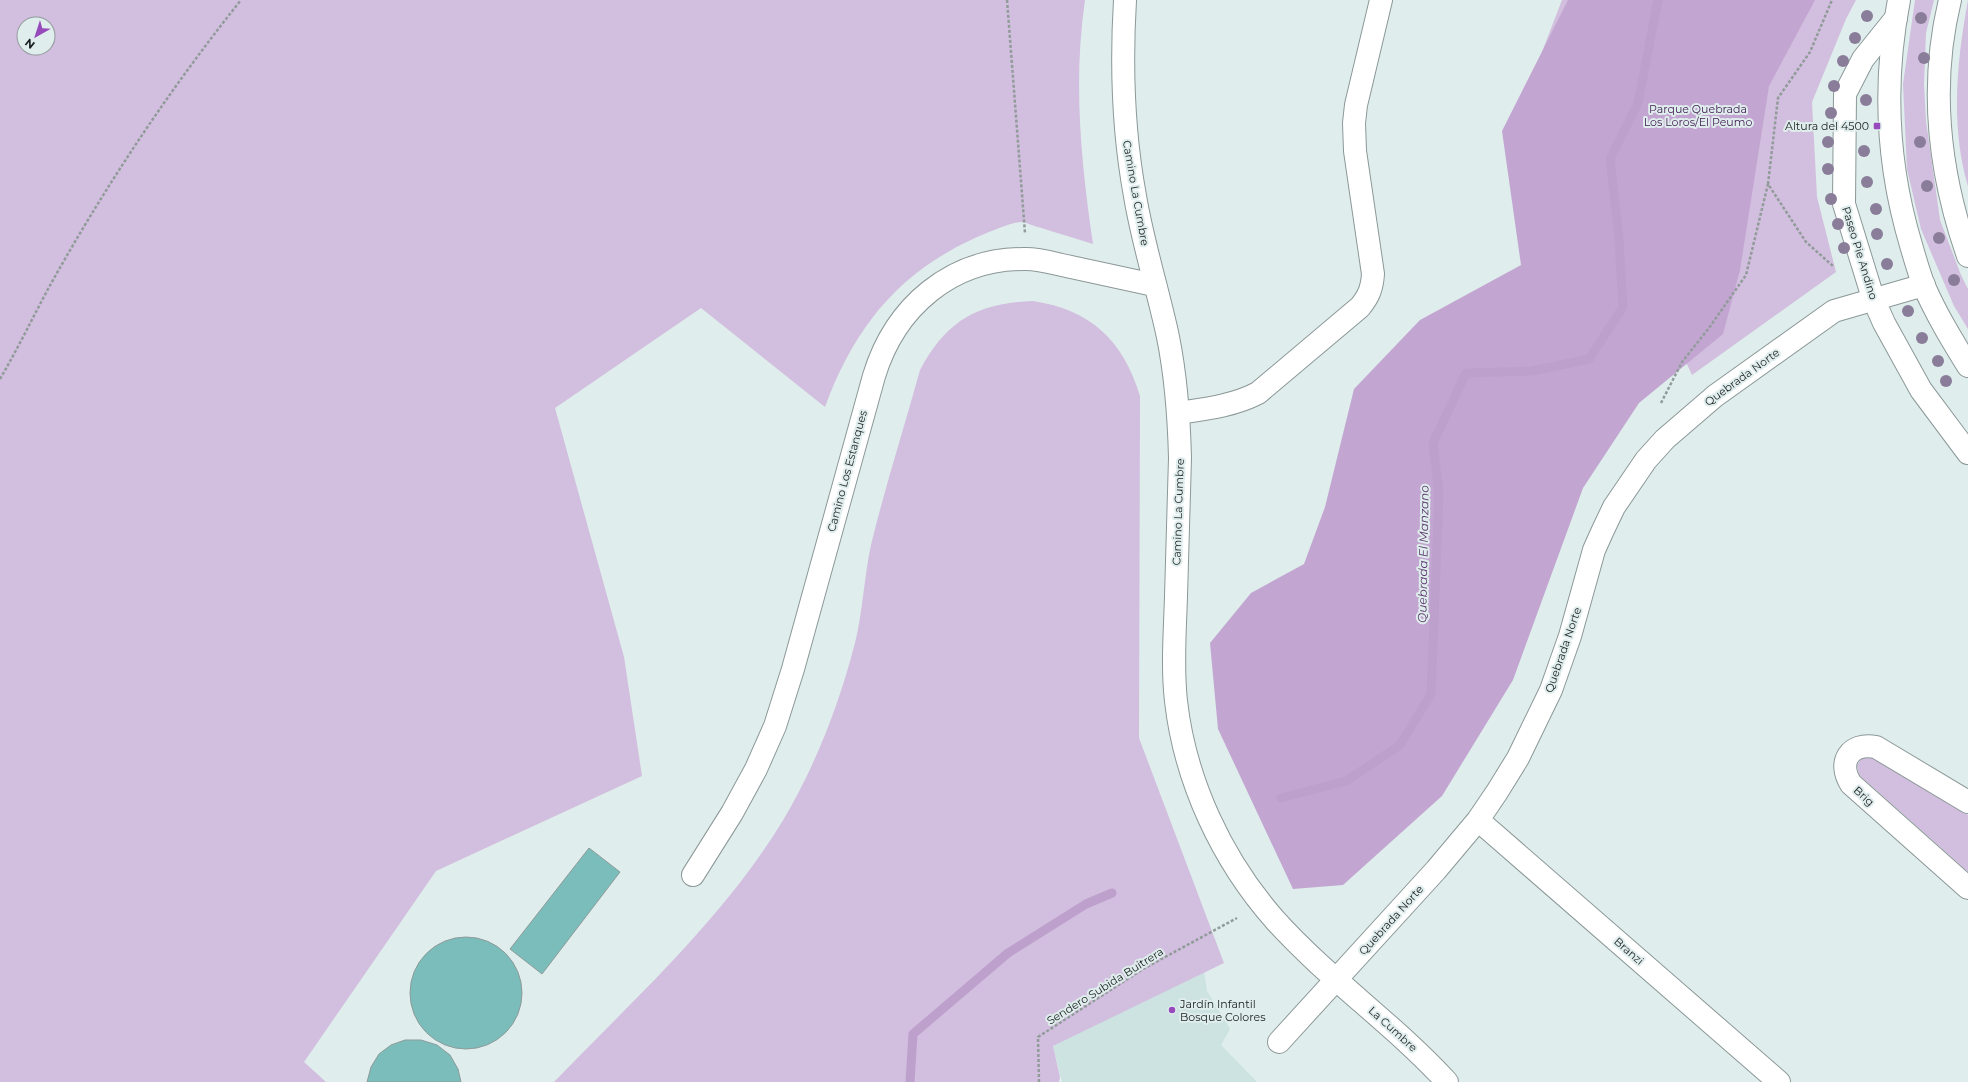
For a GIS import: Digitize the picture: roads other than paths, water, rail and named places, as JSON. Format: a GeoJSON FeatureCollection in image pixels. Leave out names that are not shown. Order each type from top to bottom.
{"type":"FeatureCollection","features":[{"type":"Feature","properties":{"kind":"street","name":"Camino La Cumbre"},"geometry":{"type":"LineString","coordinates":[[1125,0],[1122,59],[1125,128],[1135,197],[1154,285],[1167,336],[1178,413],[1180,458],[1174,646],[1176,701],[1180,724],[1189,761],[1206,810],[1230,859],[1262,904],[1295,941],[1337,979]]}},
{"type":"Feature","properties":{"kind":"street"},"geometry":{"type":"LineString","coordinates":[[1178,413],[1230,404],[1247,399],[1258,393],[1360,307],[1368,297],[1372,285],[1373,274],[1355,151],[1354,123],[1356,105],[1381,0]]}},
{"type":"Feature","properties":{"kind":"street"},"geometry":{"type":"LineString","coordinates":[[1950,0],[1941,50],[1939,116],[1946,180],[1956,222],[1968,256]]}},
{"type":"Feature","properties":{"kind":"street"},"geometry":{"type":"LineString","coordinates":[[1898,9],[1890,65],[1889,113],[1893,161],[1906,226],[1924,285],[1943,324],[1968,366]]}},
{"type":"Feature","properties":{"kind":"street","name":"Paseo Pie Andino"},"geometry":{"type":"LineString","coordinates":[[1898,9],[1863,59],[1845,94],[1844,204],[1873,298],[1902,357],[1921,390],[1968,453]]}},
{"type":"Feature","properties":{"kind":"street","name":"Camino Los Estanques"},"geometry":{"type":"LineString","coordinates":[[693,875],[732,813],[756,769],[775,726],[793,669],[880,354],[889,337],[901,320],[928,292],[946,280],[964,271],[1004,260],[1027,259],[1154,285]]}},
{"type":"Feature","properties":{"kind":"street","name":"Quebrada Norte"},"geometry":{"type":"LineString","coordinates":[[1279,1042],[1436,870],[1478,820],[1511,769],[1535,725],[1560,666],[1594,550],[1617,501],[1646,460],[1665,439],[1715,396],[1834,311],[1873,298],[1924,285]]}},
{"type":"Feature","properties":{"kind":"street","name":"Brig"},"geometry":{"type":"LineString","coordinates":[[1968,802],[1876,747],[1861,746],[1850,752],[1846,759],[1844,767],[1846,776],[1851,784],[1968,888]]}},
{"type":"Feature","properties":{"kind":"street","name":"Branzi"},"geometry":{"type":"LineString","coordinates":[[1478,820],[1779,1082]]}},
{"type":"Feature","properties":{"kind":"street","name":"La Cumbre"},"geometry":{"type":"LineString","coordinates":[[1337,979],[1422,1054],[1447,1082]]}},
{"type":"Feature","properties":{"kind":"waterway","name":"Quebrada El Manzano"},"geometry":{"type":"LineString","coordinates":[[1281,798],[1346,781],[1400,745],[1431,694],[1439,495],[1433,443],[1466,373],[1532,371],[1589,359],[1623,307],[1619,239],[1610,159],[1638,103],[1658,0]]}},
{"type":"Feature","properties":{"kind":"waterway","name":"Quebrada El Manzano"},"geometry":{"type":"LineString","coordinates":[[910,1082],[913,1034],[1008,953],[1086,904],[1112,893]]}},
{"type":"Feature","properties":{"kind":"place","name":"Altura del 4500"},"geometry":{"type":"Point","coordinates":[1877,126]}},
{"type":"Feature","properties":{"kind":"place","name":"Jardín Infantil Bosque Colores"},"geometry":{"type":"Point","coordinates":[1172,1010]}},
{"type":"Feature","properties":{"kind":"park label","name":"Parque Quebrada Los Loros/El Peumo"},"geometry":{"type":"Point","coordinates":[1698,115]}}]}
